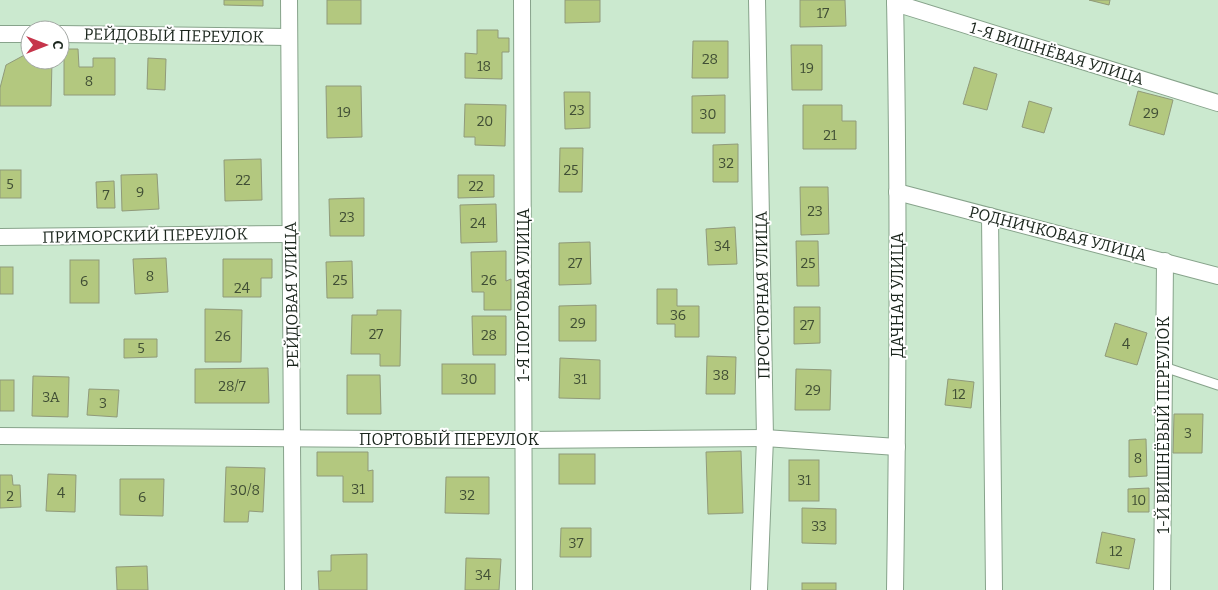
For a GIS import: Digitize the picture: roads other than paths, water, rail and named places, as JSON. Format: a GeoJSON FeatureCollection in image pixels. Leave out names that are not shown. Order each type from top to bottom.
{"type":"FeatureCollection","features":[{"type":"Feature","properties":{"kind":"street","name":"РЕЙДОВАЯ УЛИЦА"},"geometry":{"type":"LineString","coordinates":[[289,0],[293,590]]}},
{"type":"Feature","properties":{"kind":"street","name":"1-Я ПОРТОВАЯ УЛИЦА"},"geometry":{"type":"LineString","coordinates":[[522,0],[524,590]]}},
{"type":"Feature","properties":{"kind":"street","name":"ПРОСТОРНАЯ УЛИЦА"},"geometry":{"type":"LineString","coordinates":[[757,0],[765,438],[759,590]]}},
{"type":"Feature","properties":{"kind":"street","name":"1-Я ВИШНЁВАЯ УЛИЦА"},"geometry":{"type":"LineString","coordinates":[[895,1],[1218,103]]}},
{"type":"Feature","properties":{"kind":"street","name":"ДАЧНАЯ УЛИЦА"},"geometry":{"type":"LineString","coordinates":[[895,1],[898,158],[898,447],[895,590]]}},
{"type":"Feature","properties":{"kind":"street"},"geometry":{"type":"LineString","coordinates":[[0,34],[20,34]]}},
{"type":"Feature","properties":{"kind":"street","name":"РЕЙДОВЫЙ ПЕРЕУЛОК"},"geometry":{"type":"LineString","coordinates":[[70,34],[288,37]]}},
{"type":"Feature","properties":{"kind":"street","name":"РОДНИЧКОВАЯ УЛИЦА"},"geometry":{"type":"LineString","coordinates":[[897,192],[1218,276]]}},
{"type":"Feature","properties":{"kind":"street"},"geometry":{"type":"LineString","coordinates":[[990,216],[994,590]]}},
{"type":"Feature","properties":{"kind":"street","name":"ПРИМОРСКИЙ ПЕРЕУЛОК"},"geometry":{"type":"LineString","coordinates":[[0,237],[290,234]]}},
{"type":"Feature","properties":{"kind":"street","name":"1-Й ВИШНЁВЫЙ ПЕРЕУЛОК"},"geometry":{"type":"LineString","coordinates":[[1162,590],[1165,261]]}},
{"type":"Feature","properties":{"kind":"street","name":"ПОРТОВЫЙ ПЕРЕУЛОК"},"geometry":{"type":"LineString","coordinates":[[0,436],[524,440],[765,438],[898,447]]}},
{"type":"Feature","properties":{"kind":"lane"},"geometry":{"type":"LineString","coordinates":[[1164,367],[1218,385]]}}]}
